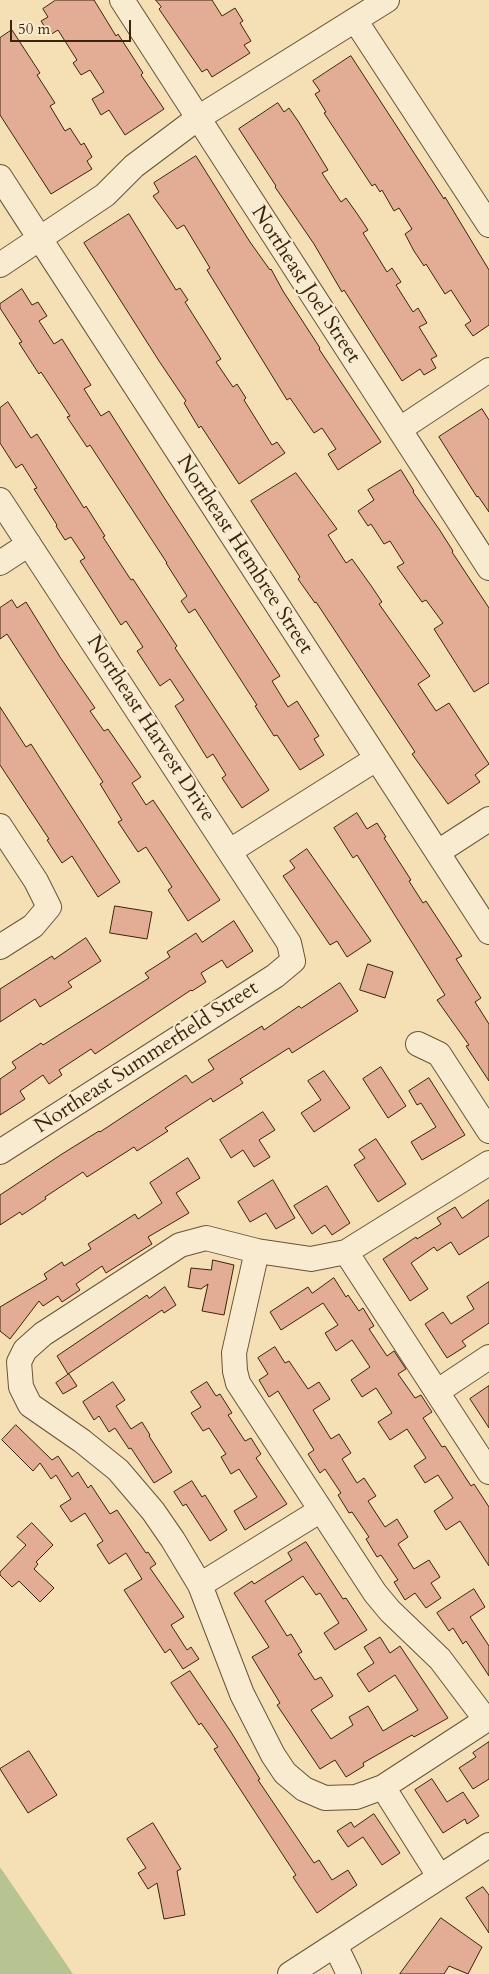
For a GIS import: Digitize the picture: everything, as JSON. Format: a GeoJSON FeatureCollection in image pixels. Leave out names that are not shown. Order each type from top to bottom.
{"type":"FeatureCollection","features":[{"type":"Feature","properties":{"kind":"street","name":"Northeast Joel Street"},"geometry":{"type":"LineString","coordinates":[[122,0],[360,372],[400,429],[489,568]]}},
{"type":"Feature","properties":{"kind":"street"},"geometry":{"type":"LineString","coordinates":[[0,265],[105,195],[134,166],[198,118],[387,0]]}},
{"type":"Feature","properties":{"kind":"street"},"geometry":{"type":"LineString","coordinates":[[355,20],[489,225]]}},
{"type":"Feature","properties":{"kind":"street","name":"Northeast Hembree Street"},"geometry":{"type":"LineString","coordinates":[[0,177],[489,932]]}},
{"type":"Feature","properties":{"kind":"street"},"geometry":{"type":"LineString","coordinates":[[400,429],[489,370]]}},
{"type":"Feature","properties":{"kind":"street","name":"Northeast Harvest Drive"},"geometry":{"type":"LineString","coordinates":[[0,500],[230,851],[289,944],[293,961]]}},
{"type":"Feature","properties":{"kind":"street"},"geometry":{"type":"LineString","coordinates":[[0,563],[29,544]]}},
{"type":"Feature","properties":{"kind":"street"},"geometry":{"type":"LineString","coordinates":[[230,851],[376,759]]}},
{"type":"Feature","properties":{"kind":"street"},"geometry":{"type":"LineString","coordinates":[[438,852],[489,819]]}},
{"type":"Feature","properties":{"kind":"street"},"geometry":{"type":"LineString","coordinates":[[0,826],[36,881],[49,907],[33,926],[0,947]]}},
{"type":"Feature","properties":{"kind":"street","name":"Northeast Summerfield Street"},"geometry":{"type":"LineString","coordinates":[[0,1152],[275,976],[293,961]]}},
{"type":"Feature","properties":{"kind":"street"},"geometry":{"type":"LineString","coordinates":[[418,1044],[439,1054],[489,1130]]}},
{"type":"Feature","properties":{"kind":"street"},"geometry":{"type":"LineString","coordinates":[[258,1251],[234,1353],[234,1371],[238,1383],[374,1593],[440,1659],[488,1719],[383,1787],[356,1797],[326,1798],[304,1788],[285,1773],[272,1755],[242,1694],[200,1585],[174,1540],[153,1511],[118,1470],[82,1441],[30,1405],[21,1387],[19,1362],[25,1350],[42,1334],[180,1245],[206,1238],[258,1251],[310,1259],[346,1252],[489,1163]]}},
{"type":"Feature","properties":{"kind":"street"},"geometry":{"type":"LineString","coordinates":[[346,1252],[489,1472]]}},
{"type":"Feature","properties":{"kind":"street"},"geometry":{"type":"LineString","coordinates":[[438,1391],[489,1357]]}},
{"type":"Feature","properties":{"kind":"street"},"geometry":{"type":"LineString","coordinates":[[200,1585],[321,1510]]}},
{"type":"Feature","properties":{"kind":"street"},"geometry":{"type":"LineString","coordinates":[[383,1787],[439,1876]]}},
{"type":"Feature","properties":{"kind":"street"},"geometry":{"type":"LineString","coordinates":[[290,1974],[489,1845]]}},
{"type":"Feature","properties":{"kind":"street"},"geometry":{"type":"LineString","coordinates":[[335,1945],[349,1974]]}},
{"type":"Feature","properties":{"kind":"green space"},"geometry":{"type":"Polygon","coordinates":[[[0,1867],[73,1974],[0,1974],[0,1867]]]}},
{"type":"Feature","properties":{"kind":"building"},"geometry":{"type":"Polygon","coordinates":[[[56,0],[94,0],[116,36],[118,34],[143,73],[141,75],[164,109],[125,135],[109,110],[101,115],[92,99],[104,92],[90,70],[81,75],[73,63],[77,60],[58,30],[50,35],[41,21],[48,17],[43,9],[56,0]]]}},
{"type":"Feature","properties":{"kind":"building"},"geometry":{"type":"Polygon","coordinates":[[[156,0],[212,0],[222,16],[235,8],[243,21],[240,23],[251,41],[244,45],[250,53],[212,77],[207,69],[202,72],[159,9],[161,7],[156,0]]]}},
{"type":"Feature","properties":{"kind":"building"},"geometry":{"type":"Polygon","coordinates":[[[12,30],[40,73],[37,75],[55,103],[50,106],[65,131],[70,128],[81,145],[84,143],[92,157],[87,161],[92,169],[51,194],[0,115],[0,38],[12,30]]]}},
{"type":"Feature","properties":{"kind":"building"},"geometry":{"type":"Polygon","coordinates":[[[351,56],[444,199],[445,197],[489,270],[489,325],[473,336],[465,325],[471,321],[451,290],[445,294],[426,264],[424,266],[414,251],[405,234],[412,229],[399,208],[394,211],[382,190],[380,192],[375,184],[372,186],[324,113],[326,112],[315,94],[320,91],[313,81],[351,56]]]}},
{"type":"Feature","properties":{"kind":"building"},"geometry":{"type":"Polygon","coordinates":[[[278,103],[284,112],[289,108],[298,121],[328,170],[322,173],[341,202],[346,198],[358,215],[368,230],[363,233],[387,272],[392,268],[401,282],[396,285],[413,312],[418,308],[427,323],[419,327],[437,356],[431,359],[436,368],[424,375],[420,369],[402,381],[344,290],[342,292],[314,244],[275,187],[239,129],[278,103]]]}},
{"type":"Feature","properties":{"kind":"building"},"geometry":{"type":"Polygon","coordinates":[[[196,156],[250,242],[271,269],[319,349],[381,442],[338,470],[328,454],[336,449],[322,428],[314,433],[290,398],[287,400],[207,270],[210,268],[184,225],[177,229],[153,196],[159,192],[154,183],[196,156]]]}},
{"type":"Feature","properties":{"kind":"building"},"geometry":{"type":"Polygon","coordinates":[[[129,214],[176,290],[180,288],[188,300],[185,302],[221,359],[216,362],[233,387],[237,384],[246,398],[244,400],[272,445],[277,442],[285,453],[239,484],[201,426],[199,428],[184,403],[186,401],[84,243],[129,214]]]}},
{"type":"Feature","properties":{"kind":"building"},"geometry":{"type":"Polygon","coordinates":[[[22,289],[32,305],[38,302],[47,316],[39,321],[54,344],[62,339],[91,385],[84,389],[101,416],[109,411],[280,676],[272,681],[288,707],[297,701],[319,736],[314,739],[324,755],[300,770],[277,735],[274,736],[255,706],[257,705],[195,609],[189,613],[181,601],[187,596],[167,563],[90,445],[87,447],[67,417],[70,416],[41,372],[39,374],[19,343],[22,342],[0,308],[0,304],[22,289]]]}},
{"type":"Feature","properties":{"kind":"building"},"geometry":{"type":"Polygon","coordinates":[[[8,402],[31,438],[37,434],[84,508],[86,506],[105,536],[103,537],[177,646],[175,648],[269,790],[242,808],[222,778],[226,775],[213,754],[207,758],[175,706],[184,700],[170,679],[160,686],[137,651],[143,647],[126,621],[121,625],[80,561],[85,558],[71,537],[65,540],[34,489],[37,488],[22,464],[16,468],[0,443],[0,408],[8,402]]]}},
{"type":"Feature","properties":{"kind":"building"},"geometry":{"type":"Polygon","coordinates":[[[482,409],[489,420],[489,512],[477,497],[439,437],[482,409]]]}},
{"type":"Feature","properties":{"kind":"building"},"geometry":{"type":"Polygon","coordinates":[[[401,470],[413,492],[489,608],[489,683],[474,692],[434,629],[443,623],[426,600],[422,602],[397,567],[404,563],[390,541],[384,544],[371,524],[368,526],[358,511],[374,500],[368,490],[401,470]]]}},
{"type":"Feature","properties":{"kind":"building"},"geometry":{"type":"Polygon","coordinates":[[[296,473],[337,529],[328,535],[346,563],[352,559],[382,602],[379,604],[430,676],[418,684],[436,711],[449,703],[489,764],[475,775],[480,782],[448,804],[412,754],[415,752],[316,602],[298,579],[300,577],[251,501],[296,473]]]}},
{"type":"Feature","properties":{"kind":"building"},"geometry":{"type":"Polygon","coordinates":[[[12,600],[17,608],[26,602],[60,657],[95,708],[90,711],[104,731],[108,729],[141,777],[132,783],[146,805],[153,800],[220,900],[188,921],[168,890],[172,887],[146,847],[138,852],[118,822],[122,820],[100,784],[103,782],[7,634],[0,639],[0,608],[12,600]]]}},
{"type":"Feature","properties":{"kind":"building"},"geometry":{"type":"Polygon","coordinates":[[[0,707],[26,747],[31,744],[120,882],[98,897],[72,856],[62,863],[47,840],[49,839],[0,765],[0,707]]]}},
{"type":"Feature","properties":{"kind":"building"},"geometry":{"type":"Polygon","coordinates":[[[357,813],[367,829],[377,823],[423,903],[426,901],[462,956],[456,959],[481,998],[475,1002],[489,1024],[489,1081],[466,1046],[469,1045],[437,1000],[445,995],[357,855],[353,858],[334,828],[357,813]]]}},
{"type":"Feature","properties":{"kind":"building"},"geometry":{"type":"Polygon","coordinates":[[[307,849],[371,941],[347,957],[337,941],[330,945],[283,876],[295,868],[290,861],[307,849]]]}},
{"type":"Feature","properties":{"kind":"building"},"geometry":{"type":"Polygon","coordinates":[[[115,906],[152,912],[147,939],[110,933],[115,906]]]}},
{"type":"Feature","properties":{"kind":"building"},"geometry":{"type":"Polygon","coordinates":[[[234,921],[253,951],[227,968],[222,960],[201,973],[206,982],[95,1054],[91,1049],[59,1070],[62,1075],[49,1084],[43,1075],[20,1091],[25,1099],[0,1115],[0,1079],[16,1068],[12,1062],[41,1043],[43,1045],[149,978],[145,973],[170,957],[167,952],[196,933],[202,942],[234,921]]]}},
{"type":"Feature","properties":{"kind":"building"},"geometry":{"type":"Polygon","coordinates":[[[86,938],[101,961],[68,982],[72,987],[40,1007],[35,999],[0,1022],[0,989],[52,956],[54,959],[86,938]]]}},
{"type":"Feature","properties":{"kind":"building"},"geometry":{"type":"Polygon","coordinates":[[[368,964],[393,972],[385,998],[360,990],[368,964]]]}},
{"type":"Feature","properties":{"kind":"building"},"geometry":{"type":"Polygon","coordinates":[[[340,983],[358,1011],[292,1053],[289,1048],[240,1079],[243,1083],[213,1102],[211,1098],[165,1128],[168,1131],[137,1151],[134,1147],[87,1177],[83,1172],[22,1215],[20,1212],[0,1225],[0,1195],[186,1075],[192,1083],[214,1069],[208,1060],[262,1026],[264,1030],[299,1006],[301,1008],[340,983]]]}},
{"type":"Feature","properties":{"kind":"building"},"geometry":{"type":"Polygon","coordinates":[[[381,1067],[406,1106],[388,1118],[363,1079],[381,1067]]]}},
{"type":"Feature","properties":{"kind":"building"},"geometry":{"type":"Polygon","coordinates":[[[324,1071],[350,1108],[314,1132],[301,1113],[321,1100],[308,1081],[324,1071]]]}},
{"type":"Feature","properties":{"kind":"building"},"geometry":{"type":"Polygon","coordinates":[[[429,1078],[465,1135],[422,1160],[411,1142],[436,1127],[421,1103],[417,1105],[409,1091],[429,1078]]]}},
{"type":"Feature","properties":{"kind":"building"},"geometry":{"type":"Polygon","coordinates":[[[263,1112],[275,1130],[259,1140],[270,1157],[254,1167],[243,1150],[231,1158],[220,1140],[263,1112]]]}},
{"type":"Feature","properties":{"kind":"building"},"geometry":{"type":"Polygon","coordinates":[[[376,1139],[406,1184],[378,1202],[354,1165],[365,1158],[359,1150],[376,1139]]]}},
{"type":"Feature","properties":{"kind":"building"},"geometry":{"type":"Polygon","coordinates":[[[188,1158],[200,1178],[176,1193],[189,1213],[148,1237],[152,1244],[106,1273],[102,1266],[76,1284],[80,1290],[62,1302],[58,1296],[43,1306],[39,1301],[10,1339],[0,1331],[0,1307],[47,1279],[44,1274],[62,1262],[64,1266],[91,1249],[88,1244],[135,1214],[138,1219],[162,1203],[150,1183],[188,1158]]]}},
{"type":"Feature","properties":{"kind":"building"},"geometry":{"type":"Polygon","coordinates":[[[273,1180],[295,1218],[276,1229],[266,1213],[250,1222],[238,1202],[273,1180]]]}},
{"type":"Feature","properties":{"kind":"building"},"geometry":{"type":"Polygon","coordinates":[[[327,1186],[350,1223],[332,1235],[325,1225],[312,1234],[294,1206],[327,1186]]]}},
{"type":"Feature","properties":{"kind":"building"},"geometry":{"type":"Polygon","coordinates":[[[489,1200],[489,1236],[459,1255],[451,1242],[437,1251],[434,1247],[411,1263],[428,1289],[410,1301],[383,1259],[416,1237],[417,1239],[441,1224],[437,1218],[455,1207],[462,1218],[489,1200]]]}},
{"type":"Feature","properties":{"kind":"building"},"geometry":{"type":"Polygon","coordinates":[[[213,1260],[234,1265],[224,1315],[202,1311],[208,1284],[201,1289],[188,1287],[191,1268],[211,1270],[213,1260]]]}},
{"type":"Feature","properties":{"kind":"building"},"geometry":{"type":"Polygon","coordinates":[[[334,1278],[346,1297],[348,1295],[359,1311],[363,1308],[374,1326],[369,1329],[387,1356],[394,1351],[406,1369],[398,1374],[415,1398],[421,1395],[432,1412],[423,1418],[442,1447],[445,1446],[471,1486],[474,1484],[489,1507],[489,1566],[460,1521],[446,1530],[434,1511],[453,1498],[438,1475],[425,1483],[414,1466],[426,1458],[407,1429],[390,1440],[378,1422],[392,1413],[376,1388],[362,1397],[351,1380],[370,1367],[352,1340],[336,1351],[325,1333],[338,1325],[323,1303],[281,1330],[270,1312],[308,1287],[312,1293],[334,1278]]]}},
{"type":"Feature","properties":{"kind":"building"},"geometry":{"type":"Polygon","coordinates":[[[489,1282],[489,1323],[462,1341],[466,1346],[447,1358],[425,1324],[443,1312],[451,1324],[474,1309],[467,1297],[489,1282]]]}},
{"type":"Feature","properties":{"kind":"building"},"geometry":{"type":"Polygon","coordinates":[[[165,1287],[176,1305],[164,1313],[162,1310],[68,1374],[57,1356],[147,1295],[149,1298],[165,1287]]]}},
{"type":"Feature","properties":{"kind":"building"},"geometry":{"type":"Polygon","coordinates":[[[275,1347],[285,1363],[289,1361],[308,1389],[319,1382],[330,1399],[313,1410],[331,1439],[339,1434],[351,1453],[342,1459],[357,1483],[364,1478],[376,1496],[368,1501],[385,1527],[397,1519],[408,1537],[398,1544],[414,1569],[429,1560],[440,1577],[431,1583],[441,1598],[426,1608],[415,1593],[405,1600],[394,1582],[398,1580],[381,1555],[377,1557],[366,1539],[369,1537],[352,1512],[349,1513],[338,1495],[341,1493],[325,1469],[320,1473],[308,1454],[314,1450],[278,1391],[269,1397],[259,1380],[268,1374],[258,1358],[275,1347]]]}},
{"type":"Feature","properties":{"kind":"building"},"geometry":{"type":"Polygon","coordinates":[[[69,1374],[77,1386],[63,1394],[56,1383],[69,1374]]]}},
{"type":"Feature","properties":{"kind":"building"},"geometry":{"type":"Polygon","coordinates":[[[113,1382],[125,1400],[116,1406],[131,1429],[142,1422],[172,1472],[154,1483],[115,1428],[109,1432],[99,1416],[94,1420],[83,1402],[113,1382]]]}},
{"type":"Feature","properties":{"kind":"building"},"geometry":{"type":"Polygon","coordinates":[[[207,1382],[216,1396],[220,1394],[232,1413],[228,1415],[245,1441],[251,1438],[261,1454],[256,1458],[287,1504],[245,1530],[234,1511],[257,1497],[239,1469],[231,1474],[221,1457],[226,1454],[209,1428],[203,1431],[191,1413],[201,1407],[191,1392],[207,1382]]]}},
{"type":"Feature","properties":{"kind":"building"},"geometry":{"type":"Polygon","coordinates":[[[489,1386],[489,1428],[470,1399],[489,1386]]]}},
{"type":"Feature","properties":{"kind":"building"},"geometry":{"type":"Polygon","coordinates":[[[16,1425],[52,1460],[58,1456],[72,1477],[78,1472],[88,1488],[91,1485],[110,1514],[117,1510],[146,1553],[148,1552],[156,1564],[150,1568],[184,1617],[171,1625],[187,1650],[191,1647],[199,1659],[183,1669],[170,1649],[165,1653],[124,1590],[142,1579],[126,1553],[109,1564],[97,1545],[103,1541],[85,1513],[71,1522],[60,1506],[71,1499],[56,1475],[51,1479],[40,1463],[33,1471],[2,1440],[16,1425]]]}},
{"type":"Feature","properties":{"kind":"building"},"geometry":{"type":"Polygon","coordinates":[[[192,1481],[202,1497],[205,1495],[227,1530],[210,1541],[186,1504],[183,1506],[174,1492],[192,1481]]]}},
{"type":"Feature","properties":{"kind":"building"},"geometry":{"type":"Polygon","coordinates":[[[32,1523],[53,1545],[36,1562],[38,1564],[34,1569],[54,1588],[40,1602],[19,1581],[12,1587],[0,1575],[0,1572],[26,1545],[17,1537],[32,1523]]]}},
{"type":"Feature","properties":{"kind":"building"},"geometry":{"type":"Polygon","coordinates":[[[306,1542],[343,1599],[346,1598],[367,1630],[335,1650],[324,1633],[339,1623],[320,1593],[316,1595],[303,1576],[265,1601],[287,1636],[291,1634],[302,1652],[298,1654],[315,1680],[321,1677],[333,1696],[311,1710],[331,1739],[353,1725],[349,1717],[368,1706],[383,1731],[418,1710],[395,1675],[369,1692],[357,1674],[374,1663],[364,1647],[380,1637],[390,1653],[400,1646],[448,1718],[414,1737],[412,1735],[363,1763],[364,1766],[346,1777],[335,1760],[320,1769],[277,1705],[280,1703],[252,1657],[269,1647],[234,1593],[252,1581],[254,1584],[292,1560],[288,1553],[306,1542]]]}},
{"type":"Feature","properties":{"kind":"building"},"geometry":{"type":"Polygon","coordinates":[[[474,1589],[485,1607],[470,1617],[489,1646],[489,1676],[466,1641],[463,1644],[453,1628],[449,1631],[437,1613],[474,1589]]]}},
{"type":"Feature","properties":{"kind":"building"},"geometry":{"type":"Polygon","coordinates":[[[190,1671],[231,1732],[260,1779],[258,1780],[314,1863],[319,1860],[332,1880],[348,1870],[357,1885],[317,1913],[293,1877],[296,1875],[214,1749],[218,1747],[201,1723],[199,1725],[171,1683],[190,1671]]]}},
{"type":"Feature","properties":{"kind":"building"},"geometry":{"type":"Polygon","coordinates":[[[489,1742],[489,1779],[473,1789],[459,1768],[476,1757],[473,1753],[489,1742]]]}},
{"type":"Feature","properties":{"kind":"building"},"geometry":{"type":"Polygon","coordinates":[[[29,1751],[57,1795],[28,1813],[0,1769],[29,1751]]]}},
{"type":"Feature","properties":{"kind":"building"},"geometry":{"type":"Polygon","coordinates":[[[432,1779],[447,1802],[463,1792],[479,1816],[467,1824],[465,1819],[443,1833],[415,1790],[432,1779]]]}},
{"type":"Feature","properties":{"kind":"building"},"geometry":{"type":"Polygon","coordinates":[[[374,1814],[400,1853],[382,1865],[363,1837],[348,1847],[337,1831],[351,1822],[354,1827],[374,1814]]]}},
{"type":"Feature","properties":{"kind":"building"},"geometry":{"type":"Polygon","coordinates":[[[153,1823],[181,1869],[177,1871],[185,1915],[164,1919],[157,1883],[148,1889],[138,1873],[146,1868],[127,1839],[153,1823]]]}},
{"type":"Feature","properties":{"kind":"building"},"geometry":{"type":"Polygon","coordinates":[[[483,1887],[489,1895],[489,1933],[466,1898],[483,1887]]]}},
{"type":"Feature","properties":{"kind":"building"},"geometry":{"type":"Polygon","coordinates":[[[441,1918],[482,1947],[468,1974],[449,1966],[444,1974],[400,1974],[441,1918]]]}}]}
